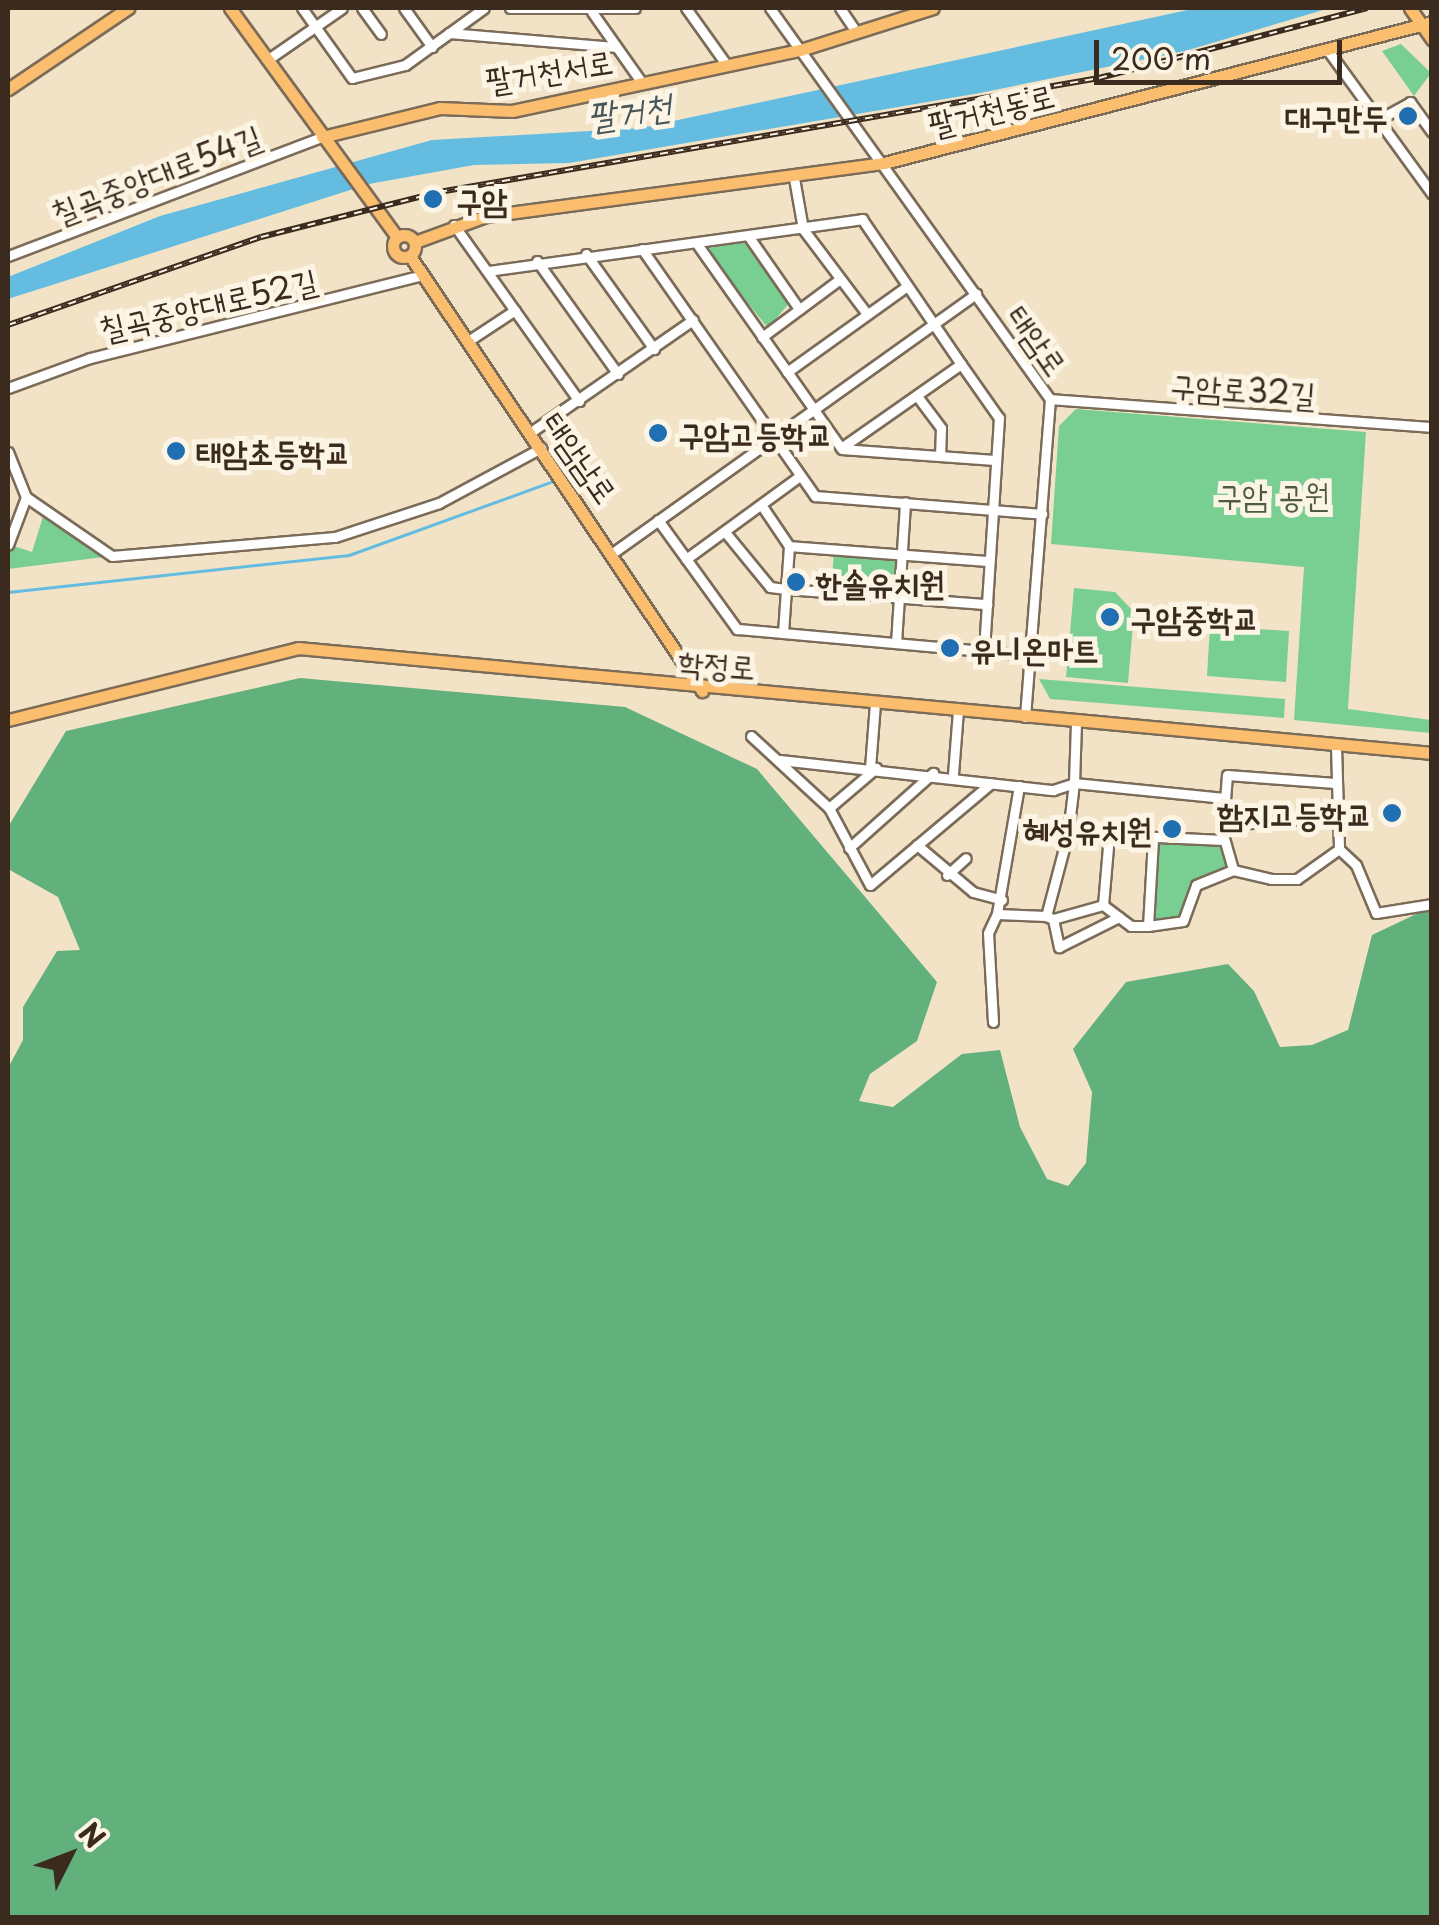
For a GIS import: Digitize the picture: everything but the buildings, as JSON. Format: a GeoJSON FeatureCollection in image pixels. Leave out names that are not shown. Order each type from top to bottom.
{"type":"FeatureCollection","features":[{"type":"Feature","properties":{"kind":"main road"},"geometry":{"type":"LineString","coordinates":[[8,88],[128,8]]}},
{"type":"Feature","properties":{"kind":"main road"},"geometry":{"type":"LineString","coordinates":[[230,8],[384,223],[396,237],[415,242],[410,256]]}},
{"type":"Feature","properties":{"kind":"main road","name":"팔거천서로"},"geometry":{"type":"LineString","coordinates":[[324,140],[440,108],[512,110],[800,50],[853,28],[933,8]]}},
{"type":"Feature","properties":{"kind":"main road"},"geometry":{"type":"LineString","coordinates":[[1410,8],[1426,24],[1432,40]]}},
{"type":"Feature","properties":{"kind":"main road","name":"팔거천동로"},"geometry":{"type":"LineString","coordinates":[[415,242],[454,225],[884,163],[1330,52],[1426,24]]}},
{"type":"Feature","properties":{"kind":"main road","name":"태암남로"},"geometry":{"type":"LineString","coordinates":[[396,237],[394,251],[410,256],[614,552],[702,691]]}},
{"type":"Feature","properties":{"kind":"main road","name":"학정로"},"geometry":{"type":"LineString","coordinates":[[8,720],[298,648],[702,691],[875,702],[1432,753]]}},
{"type":"Feature","properties":{"kind":"street"},"geometry":{"type":"LineString","coordinates":[[302,8],[352,78],[404,66],[484,8]]}},
{"type":"Feature","properties":{"kind":"street"},"geometry":{"type":"LineString","coordinates":[[267,60],[342,8]]}},
{"type":"Feature","properties":{"kind":"street"},"geometry":{"type":"LineString","coordinates":[[362,8],[381,34]]}},
{"type":"Feature","properties":{"kind":"street"},"geometry":{"type":"LineString","coordinates":[[404,8],[432,46]]}},
{"type":"Feature","properties":{"kind":"street"},"geometry":{"type":"LineString","coordinates":[[510,8],[592,12],[635,8]]}},
{"type":"Feature","properties":{"kind":"street"},"geometry":{"type":"LineString","coordinates":[[686,8],[726,64]]}},
{"type":"Feature","properties":{"kind":"street"},"geometry":{"type":"LineString","coordinates":[[770,8],[800,50]]}},
{"type":"Feature","properties":{"kind":"street"},"geometry":{"type":"LineString","coordinates":[[840,8],[853,28]]}},
{"type":"Feature","properties":{"kind":"street"},"geometry":{"type":"LineString","coordinates":[[592,12],[642,83]]}},
{"type":"Feature","properties":{"kind":"street"},"geometry":{"type":"LineString","coordinates":[[449,33],[614,46]]}},
{"type":"Feature","properties":{"kind":"street","name":"태암로"},"geometry":{"type":"LineString","coordinates":[[800,50],[1050,399],[1025,717]]}},
{"type":"Feature","properties":{"kind":"street"},"geometry":{"type":"LineString","coordinates":[[1330,52],[1432,194]]}},
{"type":"Feature","properties":{"kind":"street"},"geometry":{"type":"LineString","coordinates":[[1378,120],[1410,102],[1432,132]]}},
{"type":"Feature","properties":{"kind":"street","name":"칠곡중앙대로54길"},"geometry":{"type":"LineString","coordinates":[[8,256],[324,140]]}},
{"type":"Feature","properties":{"kind":"street"},"geometry":{"type":"LineString","coordinates":[[794,178],[803,229],[866,314]]}},
{"type":"Feature","properties":{"kind":"street"},"geometry":{"type":"LineString","coordinates":[[488,271],[586,254],[698,245],[862,219],[998,418],[984,650]]}},
{"type":"Feature","properties":{"kind":"street"},"geometry":{"type":"LineString","coordinates":[[454,225],[580,401]]}},
{"type":"Feature","properties":{"kind":"street"},"geometry":{"type":"LineString","coordinates":[[749,237],[800,309]]}},
{"type":"Feature","properties":{"kind":"street"},"geometry":{"type":"LineString","coordinates":[[698,245],[841,448]]}},
{"type":"Feature","properties":{"kind":"street"},"geometry":{"type":"LineString","coordinates":[[642,250],[815,496],[1042,514]]}},
{"type":"Feature","properties":{"kind":"street"},"geometry":{"type":"LineString","coordinates":[[586,254],[654,349]]}},
{"type":"Feature","properties":{"kind":"street"},"geometry":{"type":"LineString","coordinates":[[537,261],[618,374]]}},
{"type":"Feature","properties":{"kind":"street","name":"칠곡중앙대로52길"},"geometry":{"type":"LineString","coordinates":[[8,388],[90,358],[422,275]]}},
{"type":"Feature","properties":{"kind":"street"},"geometry":{"type":"LineString","coordinates":[[762,337],[840,278]]}},
{"type":"Feature","properties":{"kind":"street"},"geometry":{"type":"LineString","coordinates":[[787,372],[907,286]]}},
{"type":"Feature","properties":{"kind":"street"},"geometry":{"type":"LineString","coordinates":[[614,552],[976,294]]}},
{"type":"Feature","properties":{"kind":"street"},"geometry":{"type":"LineString","coordinates":[[468,341],[516,310]]}},
{"type":"Feature","properties":{"kind":"street"},"geometry":{"type":"LineString","coordinates":[[531,432],[693,320]]}},
{"type":"Feature","properties":{"kind":"street"},"geometry":{"type":"LineString","coordinates":[[841,448],[961,364]]}},
{"type":"Feature","properties":{"kind":"street"},"geometry":{"type":"LineString","coordinates":[[917,396],[942,428],[940,456]]}},
{"type":"Feature","properties":{"kind":"street","name":"구암로32길"},"geometry":{"type":"LineString","coordinates":[[1050,399],[1432,426]]}},
{"type":"Feature","properties":{"kind":"street"},"geometry":{"type":"LineString","coordinates":[[8,452],[26,496],[112,556],[335,537],[438,503],[542,448]]}},
{"type":"Feature","properties":{"kind":"street"},"geometry":{"type":"LineString","coordinates":[[841,448],[994,460]]}},
{"type":"Feature","properties":{"kind":"street"},"geometry":{"type":"LineString","coordinates":[[686,559],[800,476]]}},
{"type":"Feature","properties":{"kind":"street"},"geometry":{"type":"LineString","coordinates":[[8,545],[26,496]]}},
{"type":"Feature","properties":{"kind":"street"},"geometry":{"type":"LineString","coordinates":[[896,643],[905,502]]}},
{"type":"Feature","properties":{"kind":"street"},"geometry":{"type":"LineString","coordinates":[[762,506],[790,546],[783,633]]}},
{"type":"Feature","properties":{"kind":"street"},"geometry":{"type":"LineString","coordinates":[[658,520],[737,629],[1029,655]]}},
{"type":"Feature","properties":{"kind":"street"},"geometry":{"type":"LineString","coordinates":[[725,532],[764,584],[786,589],[987,604]]}},
{"type":"Feature","properties":{"kind":"street"},"geometry":{"type":"LineString","coordinates":[[790,546],[989,561]]}},
{"type":"Feature","properties":{"kind":"street"},"geometry":{"type":"LineString","coordinates":[[829,808],[873,768],[875,702]]}},
{"type":"Feature","properties":{"kind":"street"},"geometry":{"type":"LineString","coordinates":[[953,774],[958,710]]}},
{"type":"Feature","properties":{"kind":"street"},"geometry":{"type":"LineString","coordinates":[[1076,722],[1068,833],[1049,917],[1059,947],[1119,917]]}},
{"type":"Feature","properties":{"kind":"street"},"geometry":{"type":"LineString","coordinates":[[751,736],[780,760],[797,787],[829,808],[870,884],[991,783]]}},
{"type":"Feature","properties":{"kind":"street"},"geometry":{"type":"LineString","coordinates":[[1336,746],[1338,849],[1356,865],[1376,913],[1432,904]]}},
{"type":"Feature","properties":{"kind":"street"},"geometry":{"type":"LineString","coordinates":[[780,760],[953,774],[1019,786],[1074,783],[1224,798]]}},
{"type":"Feature","properties":{"kind":"street"},"geometry":{"type":"LineString","coordinates":[[849,848],[933,772]]}},
{"type":"Feature","properties":{"kind":"street"},"geometry":{"type":"LineString","coordinates":[[1234,870],[1224,840],[1227,774],[1336,784]]}},
{"type":"Feature","properties":{"kind":"street"},"geometry":{"type":"LineString","coordinates":[[992,1022],[988,933],[1002,900],[1019,786]]}},
{"type":"Feature","properties":{"kind":"street"},"geometry":{"type":"LineString","coordinates":[[1223,825],[1338,817]]}},
{"type":"Feature","properties":{"kind":"street"},"geometry":{"type":"LineString","coordinates":[[1068,833],[1224,840]]}},
{"type":"Feature","properties":{"kind":"street"},"geometry":{"type":"LineString","coordinates":[[1103,904],[1109,835]]}},
{"type":"Feature","properties":{"kind":"street"},"geometry":{"type":"LineString","coordinates":[[1148,926],[1154,839]]}},
{"type":"Feature","properties":{"kind":"street"},"geometry":{"type":"LineString","coordinates":[[917,845],[947,875],[1002,900]]}},
{"type":"Feature","properties":{"kind":"street"},"geometry":{"type":"LineString","coordinates":[[1103,904],[1119,917],[1148,926],[1182,921],[1196,885],[1234,870],[1297,879],[1338,849]]}},
{"type":"Feature","properties":{"kind":"street"},"geometry":{"type":"LineString","coordinates":[[947,875],[966,858]]}},
{"type":"Feature","properties":{"kind":"street"},"geometry":{"type":"LineString","coordinates":[[997,914],[1049,917],[1103,904]]}},
{"type":"Feature","properties":{"kind":"green space"},"geometry":{"type":"Polygon","coordinates":[[[1401,44],[1431,73],[1414,96],[1382,51],[1401,44]]]}},
{"type":"Feature","properties":{"kind":"green space"},"geometry":{"type":"Polygon","coordinates":[[[743,241],[791,301],[768,328],[710,257],[710,248],[743,241]]]}},
{"type":"Feature","properties":{"kind":"green space","name":"구암 공원"},"geometry":{"type":"Polygon","coordinates":[[[1076,409],[1366,432],[1348,709],[1431,720],[1431,733],[1294,720],[1304,567],[1051,544],[1059,426],[1076,409]]]}},
{"type":"Feature","properties":{"kind":"green space"},"geometry":{"type":"Polygon","coordinates":[[[45,510],[112,556],[8,569],[8,544],[32,552],[45,510]]]}},
{"type":"Feature","properties":{"kind":"green space"},"geometry":{"type":"Polygon","coordinates":[[[834,551],[898,557],[897,594],[831,589],[834,551]]]}},
{"type":"Feature","properties":{"kind":"green space"},"geometry":{"type":"Polygon","coordinates":[[[1074,588],[1115,592],[1134,612],[1128,683],[1066,677],[1074,588]]]}},
{"type":"Feature","properties":{"kind":"green space"},"geometry":{"type":"Polygon","coordinates":[[[1210,626],[1289,631],[1286,682],[1207,676],[1210,626]]]}},
{"type":"Feature","properties":{"kind":"green space"},"geometry":{"type":"Polygon","coordinates":[[[300,678],[625,707],[757,769],[937,982],[917,1041],[870,1074],[859,1101],[893,1107],[962,1054],[1000,1050],[1020,1127],[1047,1179],[1068,1186],[1086,1163],[1092,1092],[1073,1049],[1126,982],[1228,964],[1254,991],[1280,1047],[1312,1045],[1348,1030],[1372,935],[1431,907],[1431,1917],[8,1917],[8,1068],[23,1040],[23,1007],[57,951],[80,950],[58,897],[8,869],[8,827],[66,731],[300,678]]]}},
{"type":"Feature","properties":{"kind":"green space"},"geometry":{"type":"Polygon","coordinates":[[[1039,679],[1285,699],[1284,718],[1050,699],[1039,679]]]}},
{"type":"Feature","properties":{"kind":"green space"},"geometry":{"type":"Polygon","coordinates":[[[1156,841],[1221,843],[1230,869],[1196,885],[1181,919],[1151,924],[1156,841]]]}},
{"type":"Feature","properties":{"kind":"water"},"geometry":{"type":"Polygon","coordinates":[[[1197,8],[1330,8],[1185,51],[980,93],[569,163],[474,165],[369,184],[8,299],[8,277],[160,216],[432,140],[641,128],[1197,8]]]}},
{"type":"Feature","properties":{"kind":"waterway"},"geometry":{"type":"LineString","coordinates":[[8,592],[349,555],[553,481]]}},
{"type":"Feature","properties":{"kind":"railway"},"geometry":{"type":"LineString","coordinates":[[8,325],[261,237],[439,192],[1099,78],[1367,8]]}},
{"type":"Feature","properties":{"kind":"place","name":"대구만두"},"geometry":{"type":"Point","coordinates":[1408,116]}},
{"type":"Feature","properties":{"kind":"place","name":"구암"},"geometry":{"type":"Point","coordinates":[433,199]}},
{"type":"Feature","properties":{"kind":"place","name":"구암고등학교"},"geometry":{"type":"Point","coordinates":[658,433]}},
{"type":"Feature","properties":{"kind":"place","name":"태암초등학교"},"geometry":{"type":"Point","coordinates":[176,451]}},
{"type":"Feature","properties":{"kind":"place","name":"한솔유치원"},"geometry":{"type":"Point","coordinates":[796,582]}},
{"type":"Feature","properties":{"kind":"place","name":"구암중학교"},"geometry":{"type":"Point","coordinates":[1110,617]}},
{"type":"Feature","properties":{"kind":"place","name":"유니온마트"},"geometry":{"type":"Point","coordinates":[950,648]}},
{"type":"Feature","properties":{"kind":"place","name":"함지고등학교"},"geometry":{"type":"Point","coordinates":[1392,813]}},
{"type":"Feature","properties":{"kind":"place","name":"혜성유치원"},"geometry":{"type":"Point","coordinates":[1172,829]}},
{"type":"Feature","properties":{"kind":"water label","name":"팔거천"},"geometry":{"type":"Point","coordinates":[629,110]}}]}
